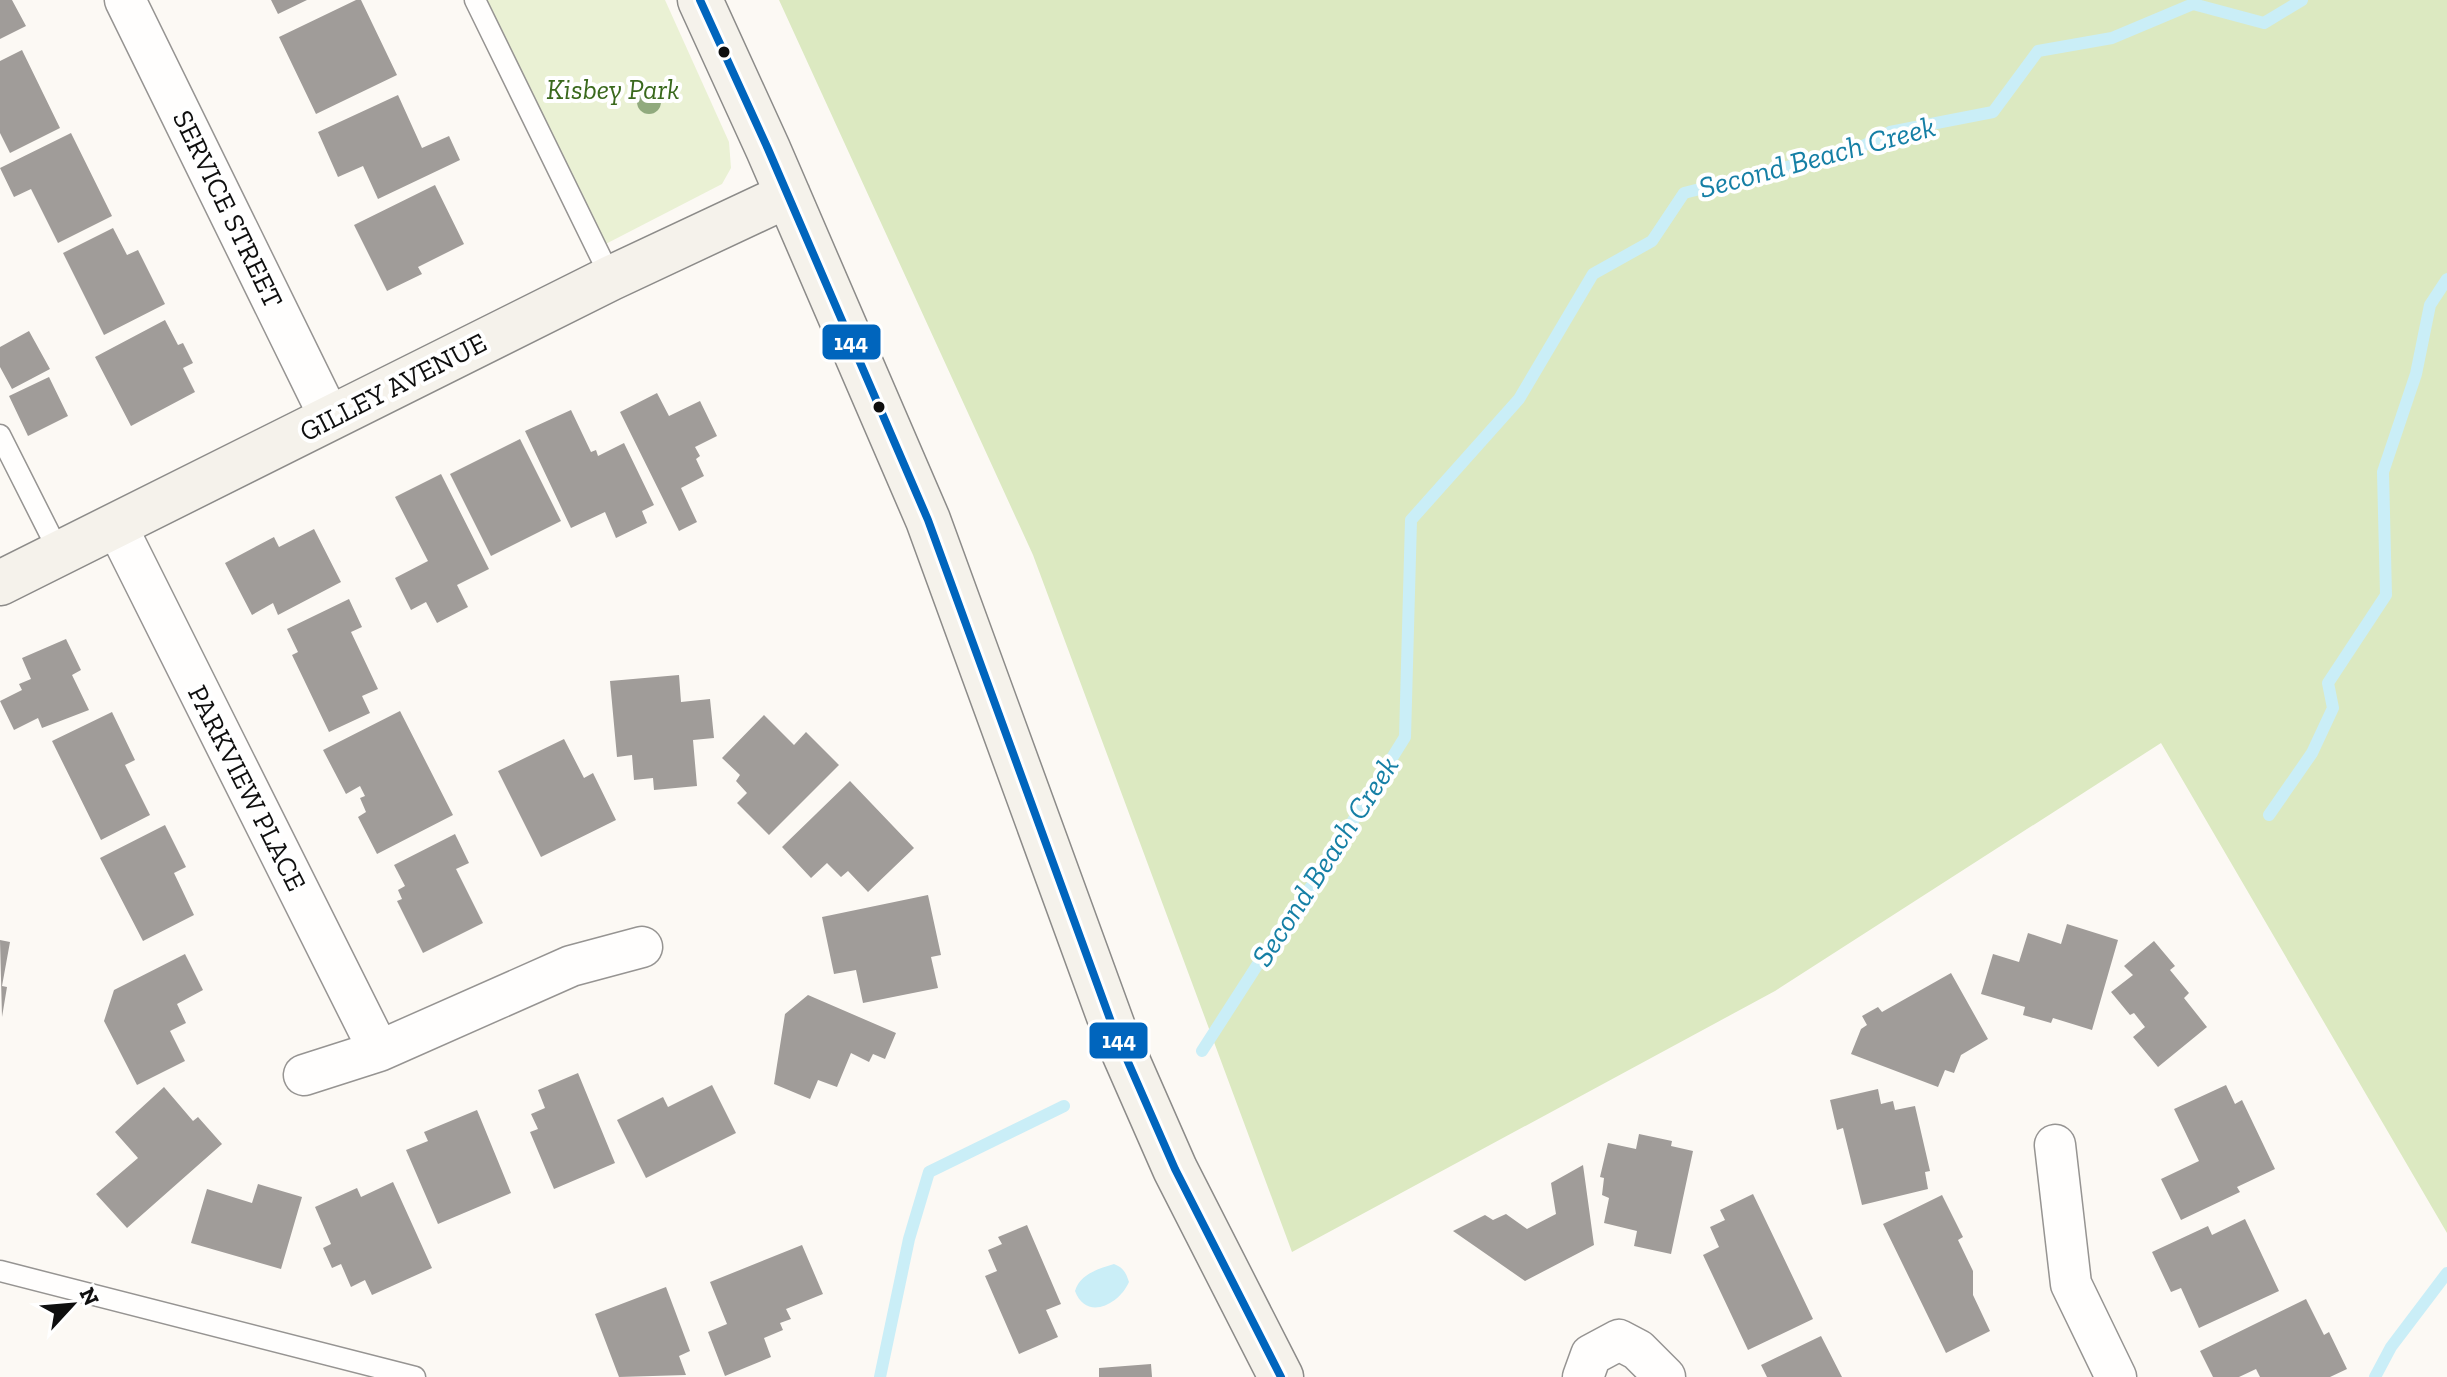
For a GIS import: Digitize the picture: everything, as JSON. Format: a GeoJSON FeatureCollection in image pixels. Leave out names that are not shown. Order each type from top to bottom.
{"type":"FeatureCollection","features":[{"type":"Feature","properties":{"kind":"street","name":"SERVICE STREET"},"geometry":{"type":"LineString","coordinates":[[125,0],[330,418]]}},
{"type":"Feature","properties":{"kind":"street"},"geometry":{"type":"LineString","coordinates":[[700,0],[928,520],[1114,1030],[1175,1169],[1281,1377]]}},
{"type":"Feature","properties":{"kind":"street","name":"GILLEY AVENUE"},"geometry":{"type":"LineString","coordinates":[[0,583],[611,278],[788,195]]}},
{"type":"Feature","properties":{"kind":"street","name":"PARKVIEW PLACE"},"geometry":{"type":"LineString","coordinates":[[116,525],[379,1051]]}},
{"type":"Feature","properties":{"kind":"street"},"geometry":{"type":"LineString","coordinates":[[304,1075],[379,1051],[571,966],[642,947]]}},
{"type":"Feature","properties":{"kind":"street"},"geometry":{"type":"LineString","coordinates":[[2055,1145],[2071,1284],[2116,1377]]}},
{"type":"Feature","properties":{"kind":"street"},"geometry":{"type":"LineString","coordinates":[[1583,1377],[1591,1355],[1619,1340],[1638,1350],[1665,1377]]}},
{"type":"Feature","properties":{"kind":"lane"},"geometry":{"type":"LineString","coordinates":[[475,0],[611,278]]}},
{"type":"Feature","properties":{"kind":"lane"},"geometry":{"type":"LineString","coordinates":[[0,435],[60,554]]}},
{"type":"Feature","properties":{"kind":"lane"},"geometry":{"type":"LineString","coordinates":[[0,1271],[415,1377]]}},
{"type":"Feature","properties":{"kind":"green space","name":"Kisbey Park"},"geometry":{"type":"Polygon","coordinates":[[[475,0],[665,0],[729,142],[731,168],[722,184],[596,249],[475,0]]]}},
{"type":"Feature","properties":{"kind":"green space"},"geometry":{"type":"Polygon","coordinates":[[[779,0],[2447,0],[2447,1233],[2161,743],[1775,991],[1292,1252],[1033,555],[779,0]]]}},
{"type":"Feature","properties":{"kind":"water"},"geometry":{"type":"Polygon","coordinates":[[[1114,1264],[1122,1269],[1129,1282],[1118,1297],[1110,1303],[1094,1307],[1080,1300],[1075,1291],[1081,1280],[1114,1264]]]}},
{"type":"Feature","properties":{"kind":"building"},"geometry":{"type":"Polygon","coordinates":[[[0,0],[12,0],[26,26],[0,39],[0,0]]]}},
{"type":"Feature","properties":{"kind":"building"},"geometry":{"type":"Polygon","coordinates":[[[271,0],[307,0],[278,14],[271,0]]]}},
{"type":"Feature","properties":{"kind":"building"},"geometry":{"type":"Polygon","coordinates":[[[361,0],[397,75],[316,114],[279,37],[361,0]]]}},
{"type":"Feature","properties":{"kind":"building"},"geometry":{"type":"Polygon","coordinates":[[[22,50],[60,128],[10,153],[0,133],[0,61],[22,50]]]}},
{"type":"Feature","properties":{"kind":"building"},"geometry":{"type":"Polygon","coordinates":[[[398,95],[422,148],[449,136],[460,160],[378,199],[363,166],[338,177],[318,132],[398,95]]]}},
{"type":"Feature","properties":{"kind":"building"},"geometry":{"type":"Polygon","coordinates":[[[71,133],[112,216],[58,243],[31,189],[14,197],[0,168],[71,133]]]}},
{"type":"Feature","properties":{"kind":"building"},"geometry":{"type":"Polygon","coordinates":[[[435,185],[464,244],[418,267],[422,274],[387,291],[354,225],[435,185]]]}},
{"type":"Feature","properties":{"kind":"building"},"geometry":{"type":"Polygon","coordinates":[[[113,228],[127,255],[138,250],[165,304],[104,335],[63,253],[113,228]]]}},
{"type":"Feature","properties":{"kind":"building"},"geometry":{"type":"Polygon","coordinates":[[[165,320],[178,345],[183,343],[193,363],[183,368],[195,392],[131,426],[95,357],[165,320]]]}},
{"type":"Feature","properties":{"kind":"building"},"geometry":{"type":"Polygon","coordinates":[[[29,331],[50,369],[12,389],[0,367],[0,347],[29,331]]]}},
{"type":"Feature","properties":{"kind":"building"},"geometry":{"type":"Polygon","coordinates":[[[49,377],[68,416],[28,436],[9,396],[49,377]]]}},
{"type":"Feature","properties":{"kind":"building"},"geometry":{"type":"Polygon","coordinates":[[[657,393],[669,416],[700,401],[717,436],[695,447],[700,456],[696,459],[704,476],[681,488],[697,522],[679,531],[620,412],[657,393]]]}},
{"type":"Feature","properties":{"kind":"building"},"geometry":{"type":"Polygon","coordinates":[[[571,410],[591,452],[596,450],[598,456],[624,443],[654,505],[642,511],[647,523],[616,538],[605,512],[571,528],[525,431],[571,410]]]}},
{"type":"Feature","properties":{"kind":"building"},"geometry":{"type":"Polygon","coordinates":[[[520,439],[561,521],[491,556],[450,474],[520,439]]]}},
{"type":"Feature","properties":{"kind":"building"},"geometry":{"type":"Polygon","coordinates":[[[441,474],[489,569],[457,585],[468,607],[437,623],[426,602],[411,610],[395,578],[428,561],[395,497],[441,474]]]}},
{"type":"Feature","properties":{"kind":"building"},"geometry":{"type":"Polygon","coordinates":[[[314,529],[341,582],[278,615],[273,603],[252,615],[225,563],[274,537],[279,547],[314,529]]]}},
{"type":"Feature","properties":{"kind":"building"},"geometry":{"type":"Polygon","coordinates":[[[349,599],[362,627],[351,632],[378,689],[362,696],[370,713],[329,732],[292,655],[298,652],[287,629],[349,599]]]}},
{"type":"Feature","properties":{"kind":"building"},"geometry":{"type":"Polygon","coordinates":[[[66,639],[81,670],[72,675],[89,710],[42,728],[38,718],[14,730],[0,701],[22,690],[19,684],[31,679],[22,658],[66,639]]]}},
{"type":"Feature","properties":{"kind":"building"},"geometry":{"type":"Polygon","coordinates":[[[679,675],[681,702],[710,699],[714,738],[693,740],[697,786],[654,790],[653,778],[634,780],[632,755],[617,757],[610,681],[679,675]]]}},
{"type":"Feature","properties":{"kind":"building"},"geometry":{"type":"Polygon","coordinates":[[[400,711],[453,815],[377,854],[358,817],[366,812],[360,798],[365,796],[360,786],[346,794],[323,750],[400,711]]]}},
{"type":"Feature","properties":{"kind":"building"},"geometry":{"type":"Polygon","coordinates":[[[112,712],[135,760],[125,765],[150,815],[101,840],[52,741],[112,712]]]}},
{"type":"Feature","properties":{"kind":"building"},"geometry":{"type":"Polygon","coordinates":[[[764,715],[794,745],[806,732],[839,765],[769,835],[737,803],[747,793],[736,781],[740,775],[722,758],[764,715]]]}},
{"type":"Feature","properties":{"kind":"building"},"geometry":{"type":"Polygon","coordinates":[[[564,739],[584,778],[593,773],[616,820],[541,857],[498,771],[564,739]]]}},
{"type":"Feature","properties":{"kind":"building"},"geometry":{"type":"Polygon","coordinates":[[[850,781],[914,848],[868,892],[848,871],[841,877],[827,863],[811,878],[782,847],[850,781]]]}},
{"type":"Feature","properties":{"kind":"building"},"geometry":{"type":"Polygon","coordinates":[[[165,825],[186,867],[174,873],[194,915],[143,941],[100,858],[165,825]]]}},
{"type":"Feature","properties":{"kind":"building"},"geometry":{"type":"Polygon","coordinates":[[[455,834],[469,863],[456,869],[483,923],[423,953],[397,901],[402,899],[398,890],[405,886],[394,865],[455,834]]]}},
{"type":"Feature","properties":{"kind":"building"},"geometry":{"type":"Polygon","coordinates":[[[928,895],[941,955],[931,957],[938,988],[863,1003],[856,970],[834,974],[822,917],[928,895]]]}},
{"type":"Feature","properties":{"kind":"building"},"geometry":{"type":"Polygon","coordinates":[[[2067,924],[2118,940],[2092,1030],[2053,1018],[2051,1023],[2023,1015],[2025,1007],[1981,994],[1993,954],[2019,962],[2028,933],[2061,944],[2067,924]]]}},
{"type":"Feature","properties":{"kind":"building"},"geometry":{"type":"Polygon","coordinates":[[[0,940],[10,942],[2,986],[7,987],[2,1017],[0,940]]]}},
{"type":"Feature","properties":{"kind":"building"},"geometry":{"type":"Polygon","coordinates":[[[2154,941],[2175,966],[2170,970],[2189,993],[2184,998],[2207,1027],[2158,1067],[2133,1037],[2145,1027],[2111,992],[2133,975],[2124,966],[2154,941]]]}},
{"type":"Feature","properties":{"kind":"building"},"geometry":{"type":"Polygon","coordinates":[[[185,954],[203,990],[177,1004],[186,1023],[170,1031],[185,1061],[137,1085],[104,1021],[114,990],[185,954]]]}},
{"type":"Feature","properties":{"kind":"building"},"geometry":{"type":"Polygon","coordinates":[[[1951,973],[1988,1039],[1961,1055],[1954,1073],[1945,1070],[1938,1087],[1851,1054],[1861,1029],[1867,1025],[1862,1016],[1878,1007],[1882,1012],[1951,973]]]}},
{"type":"Feature","properties":{"kind":"building"},"geometry":{"type":"Polygon","coordinates":[[[808,995],[896,1033],[885,1059],[873,1054],[869,1062],[851,1053],[837,1087],[818,1080],[810,1099],[774,1084],[785,1014],[808,995]]]}},
{"type":"Feature","properties":{"kind":"building"},"geometry":{"type":"Polygon","coordinates":[[[578,1073],[615,1163],[554,1189],[530,1132],[538,1129],[531,1114],[545,1108],[538,1090],[578,1073]]]}},
{"type":"Feature","properties":{"kind":"building"},"geometry":{"type":"Polygon","coordinates":[[[712,1085],[736,1133],[646,1178],[617,1120],[663,1097],[668,1107],[712,1085]]]}},
{"type":"Feature","properties":{"kind":"building"},"geometry":{"type":"Polygon","coordinates":[[[2226,1085],[2235,1104],[2242,1100],[2275,1169],[2237,1187],[2240,1192],[2181,1220],[2161,1179],[2199,1161],[2174,1109],[2226,1085]]]}},
{"type":"Feature","properties":{"kind":"building"},"geometry":{"type":"Polygon","coordinates":[[[164,1087],[193,1121],[198,1117],[222,1144],[127,1228],[96,1194],[138,1158],[115,1132],[164,1087]]]}},
{"type":"Feature","properties":{"kind":"building"},"geometry":{"type":"Polygon","coordinates":[[[1878,1089],[1881,1104],[1893,1101],[1895,1110],[1915,1106],[1930,1171],[1925,1172],[1928,1189],[1862,1205],[1843,1128],[1837,1130],[1830,1100],[1878,1089]]]}},
{"type":"Feature","properties":{"kind":"building"},"geometry":{"type":"Polygon","coordinates":[[[477,1110],[511,1193],[438,1224],[406,1150],[428,1141],[424,1132],[477,1110]]]}},
{"type":"Feature","properties":{"kind":"building"},"geometry":{"type":"Polygon","coordinates":[[[1639,1134],[1672,1141],[1671,1146],[1693,1151],[1671,1254],[1634,1246],[1637,1231],[1604,1223],[1609,1198],[1602,1195],[1604,1178],[1600,1177],[1608,1143],[1636,1149],[1639,1134]]]}},
{"type":"Feature","properties":{"kind":"building"},"geometry":{"type":"Polygon","coordinates":[[[1583,1165],[1594,1245],[1525,1281],[1453,1231],[1485,1215],[1493,1220],[1506,1214],[1527,1229],[1556,1214],[1551,1183],[1583,1165]]]}},
{"type":"Feature","properties":{"kind":"building"},"geometry":{"type":"Polygon","coordinates":[[[393,1182],[432,1268],[372,1295],[365,1280],[351,1287],[341,1264],[332,1268],[323,1248],[331,1244],[315,1207],[357,1188],[361,1197],[393,1182]]]}},
{"type":"Feature","properties":{"kind":"building"},"geometry":{"type":"Polygon","coordinates":[[[258,1184],[302,1197],[281,1269],[191,1243],[207,1189],[252,1203],[258,1184]]]}},
{"type":"Feature","properties":{"kind":"building"},"geometry":{"type":"Polygon","coordinates":[[[1753,1194],[1813,1319],[1748,1350],[1703,1255],[1719,1247],[1710,1227],[1725,1220],[1720,1210],[1753,1194]]]}},
{"type":"Feature","properties":{"kind":"building"},"geometry":{"type":"Polygon","coordinates":[[[1942,1195],[1963,1237],[1958,1240],[1973,1271],[1973,1295],[1990,1331],[1946,1353],[1883,1224],[1942,1195]]]}},
{"type":"Feature","properties":{"kind":"building"},"geometry":{"type":"Polygon","coordinates":[[[2245,1219],[2279,1291],[2199,1328],[2181,1288],[2171,1292],[2152,1252],[2208,1226],[2212,1235],[2245,1219]]]}},
{"type":"Feature","properties":{"kind":"building"},"geometry":{"type":"Polygon","coordinates":[[[1027,1225],[1061,1304],[1046,1310],[1058,1337],[1019,1354],[985,1276],[997,1271],[988,1250],[1002,1244],[998,1237],[1027,1225]]]}},
{"type":"Feature","properties":{"kind":"building"},"geometry":{"type":"Polygon","coordinates":[[[802,1245],[823,1294],[786,1309],[791,1319],[780,1323],[783,1330],[764,1338],[771,1357],[725,1376],[708,1332],[727,1324],[710,1282],[802,1245]]]}},
{"type":"Feature","properties":{"kind":"building"},"geometry":{"type":"Polygon","coordinates":[[[666,1287],[690,1351],[679,1356],[686,1375],[619,1377],[595,1314],[666,1287]]]}},
{"type":"Feature","properties":{"kind":"building"},"geometry":{"type":"Polygon","coordinates":[[[2306,1299],[2324,1335],[2329,1332],[2347,1369],[2330,1377],[2260,1377],[2256,1369],[2239,1377],[2213,1377],[2200,1351],[2306,1299]]]}},
{"type":"Feature","properties":{"kind":"building"},"geometry":{"type":"Polygon","coordinates":[[[1821,1336],[1842,1377],[1767,1377],[1761,1365],[1821,1336]]]}},
{"type":"Feature","properties":{"kind":"building"},"geometry":{"type":"Polygon","coordinates":[[[1151,1364],[1152,1377],[1099,1377],[1099,1368],[1151,1364]]]}},
{"type":"Feature","properties":{"kind":"waterway","name":"Second Beach Creek"},"geometry":{"type":"LineString","coordinates":[[1202,1051],[1320,874],[1405,737],[1411,520],[1519,399],[1593,274],[1652,241],[1684,193],[1857,149],[1890,132],[1993,112],[2038,51],[2112,38],[2193,4],[2264,23],[2302,0]]}},
{"type":"Feature","properties":{"kind":"waterway"},"geometry":{"type":"LineString","coordinates":[[2269,815],[2312,753],[2333,708],[2328,683],[2386,595],[2383,472],[2416,374],[2430,305],[2447,279]]}},
{"type":"Feature","properties":{"kind":"waterway","name":"Second Beach Creek"},"geometry":{"type":"LineString","coordinates":[[880,1377],[909,1239],[929,1172],[1064,1106]]}},
{"type":"Feature","properties":{"kind":"waterway"},"geometry":{"type":"LineString","coordinates":[[2375,1377],[2391,1347],[2447,1273]]}},
{"type":"Feature","properties":{"kind":"transit line","name":"144"},"geometry":{"type":"LineString","coordinates":[[700,0],[768,149],[928,520],[1114,1030],[1175,1169],[1281,1377]]}}]}
